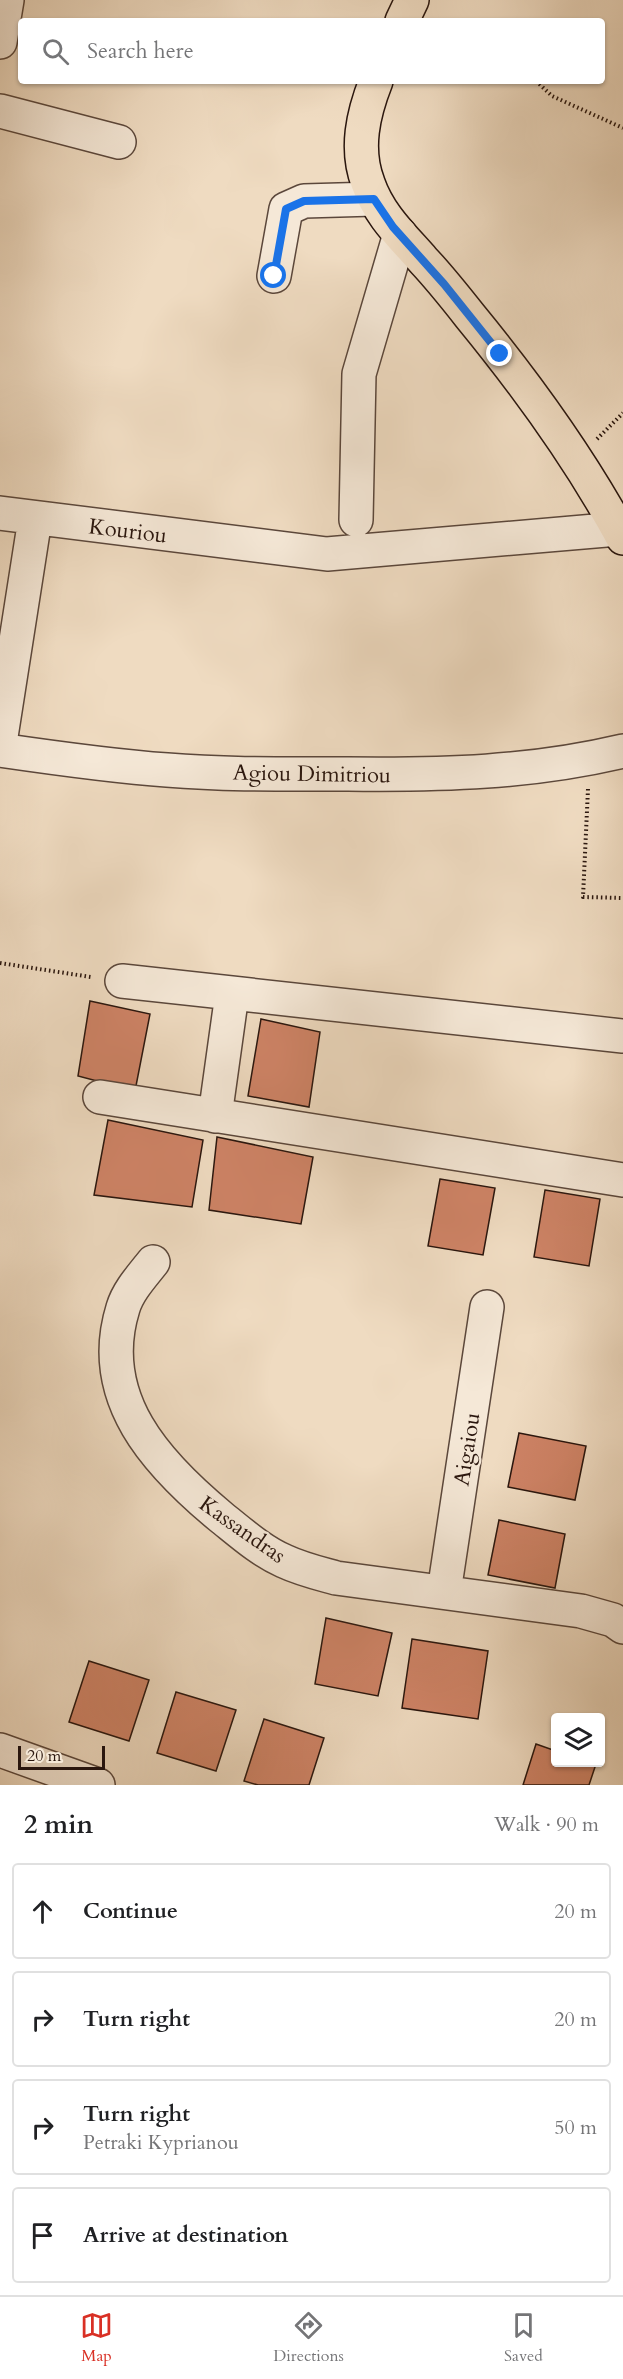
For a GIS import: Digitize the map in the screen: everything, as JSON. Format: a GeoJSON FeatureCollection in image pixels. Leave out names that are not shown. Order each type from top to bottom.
{"type":"FeatureCollection","features":[{"type":"Feature","properties":{"kind":"main road"},"geometry":{"type":"LineString","coordinates":[[403,18],[412,0]]}},
{"type":"Feature","properties":{"kind":"main road"},"geometry":{"type":"LineString","coordinates":[[375,84],[366,110],[360,147],[362,164],[374,199],[383,214],[444,284],[500,354],[576,461],[620,533]]}},
{"type":"Feature","properties":{"kind":"street"},"geometry":{"type":"LineString","coordinates":[[0,42],[7,0]]}},
{"type":"Feature","properties":{"kind":"street"},"geometry":{"type":"LineString","coordinates":[[0,111],[119,142]]}},
{"type":"Feature","properties":{"kind":"street"},"geometry":{"type":"LineString","coordinates":[[274,276],[286,209],[304,201],[374,199]]}},
{"type":"Feature","properties":{"kind":"street"},"geometry":{"type":"LineString","coordinates":[[356,520],[359,374],[400,234]]}},
{"type":"Feature","properties":{"kind":"street","name":"Kouriou"},"geometry":{"type":"LineString","coordinates":[[0,513],[327,554],[620,533]]}},
{"type":"Feature","properties":{"kind":"street"},"geometry":{"type":"LineString","coordinates":[[0,742],[35,519]]}},
{"type":"Feature","properties":{"kind":"street","name":"Agiou Dimitriou"},"geometry":{"type":"LineString","coordinates":[[0,750],[121,766],[235,773],[454,773],[543,767],[623,751]]}},
{"type":"Feature","properties":{"kind":"street"},"geometry":{"type":"LineString","coordinates":[[122,981],[623,1036]]}},
{"type":"Feature","properties":{"kind":"street"},"geometry":{"type":"LineString","coordinates":[[215,1116],[232,994]]}},
{"type":"Feature","properties":{"kind":"street"},"geometry":{"type":"LineString","coordinates":[[100,1097],[623,1180]]}},
{"type":"Feature","properties":{"kind":"street","name":"Kassandras"},"geometry":{"type":"LineString","coordinates":[[153,1262],[123,1306],[118,1328],[117,1369],[121,1388],[137,1427],[168,1469],[238,1531],[282,1561],[336,1578],[580,1611],[613,1620],[623,1627]]}},
{"type":"Feature","properties":{"kind":"street","name":"Aigaiou"},"geometry":{"type":"LineString","coordinates":[[444,1592],[487,1307]]}},
{"type":"Feature","properties":{"kind":"street"},"geometry":{"type":"LineString","coordinates":[[0,1750],[98,1785]]}},
{"type":"Feature","properties":{"kind":"path"},"geometry":{"type":"LineString","coordinates":[[539,84],[552,96],[623,128]]}},
{"type":"Feature","properties":{"kind":"path"},"geometry":{"type":"LineString","coordinates":[[590,758],[583,897],[623,898]]}},
{"type":"Feature","properties":{"kind":"path"},"geometry":{"type":"LineString","coordinates":[[0,963],[122,981]]}},
{"type":"Feature","properties":{"kind":"building"},"geometry":{"type":"Polygon","coordinates":[[[90,1001],[150,1014],[135,1091],[78,1076],[90,1001]]]}},
{"type":"Feature","properties":{"kind":"building"},"geometry":{"type":"Polygon","coordinates":[[[261,1019],[320,1032],[309,1107],[248,1096],[261,1019]]]}},
{"type":"Feature","properties":{"kind":"building"},"geometry":{"type":"Polygon","coordinates":[[[108,1120],[203,1140],[192,1207],[94,1195],[108,1120]]]}},
{"type":"Feature","properties":{"kind":"building"},"geometry":{"type":"Polygon","coordinates":[[[217,1137],[313,1157],[301,1224],[209,1210],[217,1137]]]}},
{"type":"Feature","properties":{"kind":"building"},"geometry":{"type":"Polygon","coordinates":[[[440,1179],[495,1188],[483,1255],[428,1246],[440,1179]]]}},
{"type":"Feature","properties":{"kind":"building"},"geometry":{"type":"Polygon","coordinates":[[[545,1190],[600,1199],[589,1266],[534,1257],[545,1190]]]}},
{"type":"Feature","properties":{"kind":"building"},"geometry":{"type":"Polygon","coordinates":[[[519,1433],[586,1446],[575,1500],[508,1487],[519,1433]]]}},
{"type":"Feature","properties":{"kind":"building"},"geometry":{"type":"Polygon","coordinates":[[[499,1520],[565,1534],[555,1588],[488,1575],[499,1520]]]}},
{"type":"Feature","properties":{"kind":"building"},"geometry":{"type":"Polygon","coordinates":[[[326,1618],[392,1633],[378,1696],[315,1684],[326,1618]]]}},
{"type":"Feature","properties":{"kind":"building"},"geometry":{"type":"Polygon","coordinates":[[[412,1639],[488,1651],[478,1719],[402,1708],[412,1639]]]}},
{"type":"Feature","properties":{"kind":"building"},"geometry":{"type":"Polygon","coordinates":[[[89,1661],[149,1680],[129,1741],[69,1722],[89,1661]]]}},
{"type":"Feature","properties":{"kind":"building"},"geometry":{"type":"Polygon","coordinates":[[[176,1692],[236,1710],[216,1771],[157,1753],[176,1692]]]}},
{"type":"Feature","properties":{"kind":"building"},"geometry":{"type":"Polygon","coordinates":[[[264,1719],[324,1738],[309,1785],[258,1785],[244,1781],[264,1719]]]}},
{"type":"Feature","properties":{"kind":"building"},"geometry":{"type":"Polygon","coordinates":[[[536,1744],[551,1749],[551,1767],[595,1767],[589,1785],[523,1785],[536,1744]]]}},
{"type":"Feature","properties":{"kind":"route"},"geometry":{"type":"LineString","coordinates":[[274,276],[286,209],[304,201],[374,199],[393,227],[444,284],[500,354]]}}]}
